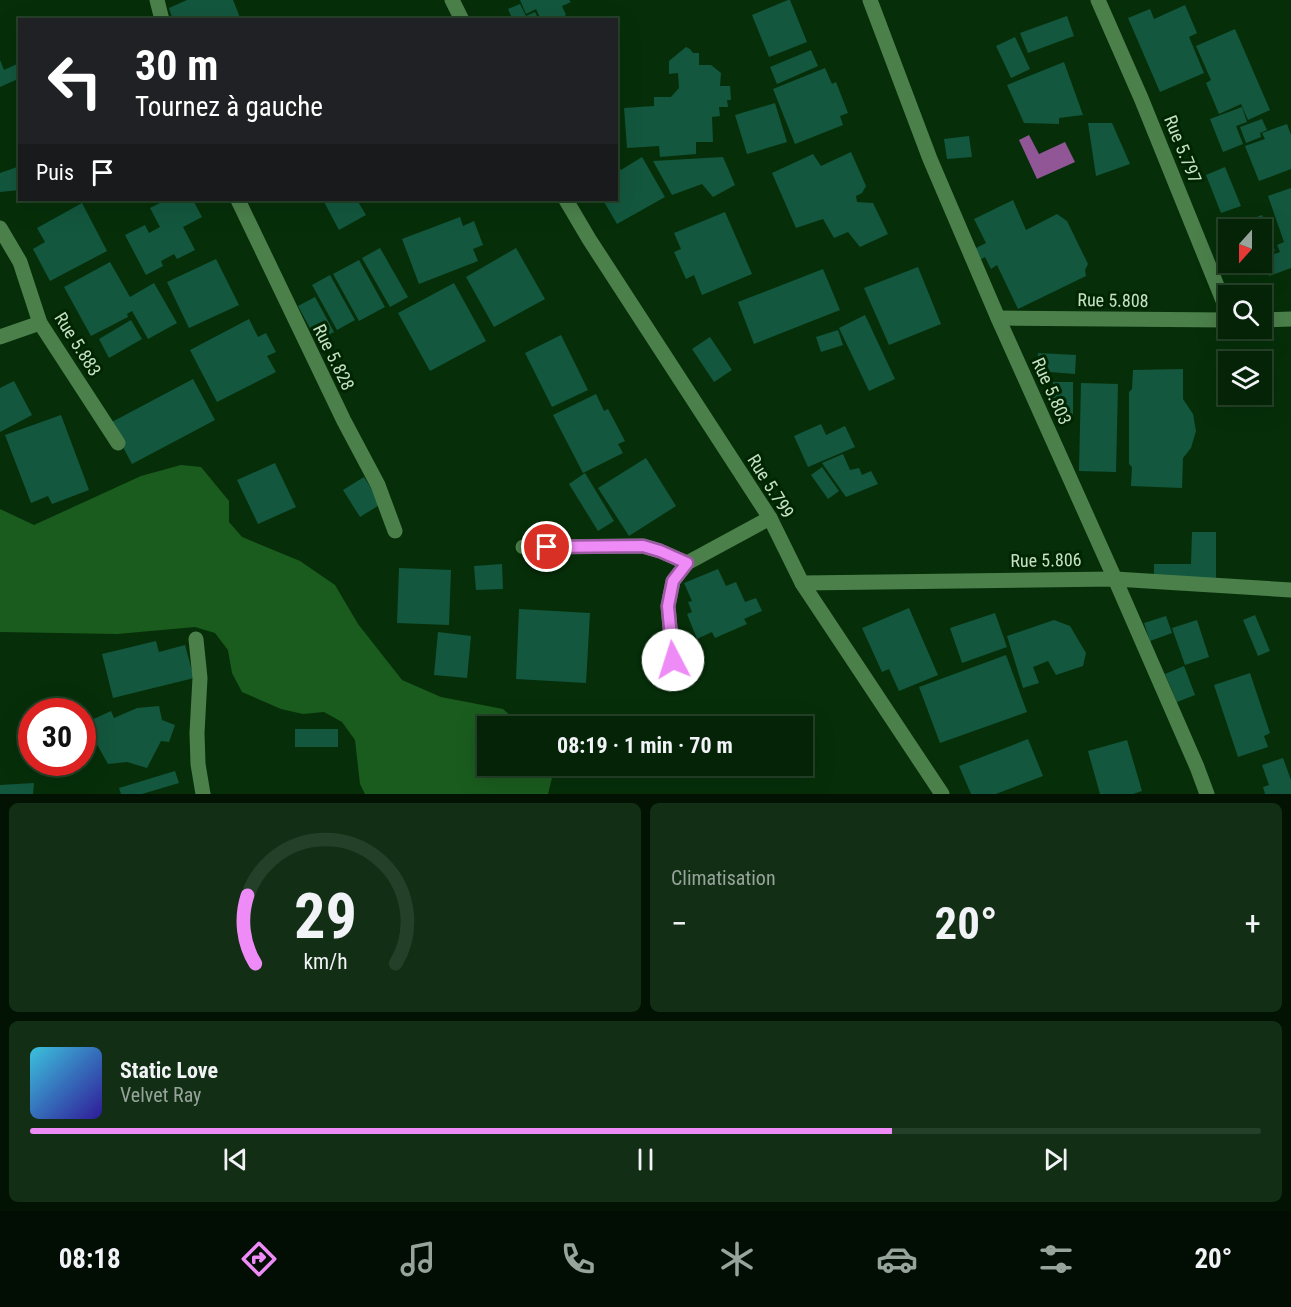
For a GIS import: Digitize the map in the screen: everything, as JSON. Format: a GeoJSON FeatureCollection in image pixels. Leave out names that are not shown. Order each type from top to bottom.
{"type":"FeatureCollection","features":[{"type":"Feature","properties":{"kind":"street"},"geometry":{"type":"LineString","coordinates":[[157,0],[162,18]]}},
{"type":"Feature","properties":{"kind":"street"},"geometry":{"type":"LineString","coordinates":[[452,0],[461,18]]}},
{"type":"Feature","properties":{"kind":"street","name":"Rue 5.803"},"geometry":{"type":"LineString","coordinates":[[870,0],[930,159],[1207,794]]}},
{"type":"Feature","properties":{"kind":"street","name":"Rue 5.797"},"geometry":{"type":"LineString","coordinates":[[1098,0],[1141,98],[1218,288]]}},
{"type":"Feature","properties":{"kind":"street","name":"Rue 5.828"},"geometry":{"type":"LineString","coordinates":[[238,201],[339,411],[378,485],[395,531]]}},
{"type":"Feature","properties":{"kind":"street","name":"Rue 5.799"},"geometry":{"type":"LineString","coordinates":[[567,201],[770,518],[802,583],[942,794]]}},
{"type":"Feature","properties":{"kind":"street","name":"Rue 5.883"},"geometry":{"type":"LineString","coordinates":[[0,228],[20,262],[40,323],[118,443]]}},
{"type":"Feature","properties":{"kind":"street","name":"Rue 5.808"},"geometry":{"type":"LineString","coordinates":[[998,318],[1218,320]]}},
{"type":"Feature","properties":{"kind":"street"},"geometry":{"type":"LineString","coordinates":[[1272,320],[1291,319]]}},
{"type":"Feature","properties":{"kind":"street"},"geometry":{"type":"LineString","coordinates":[[0,337],[40,323]]}},
{"type":"Feature","properties":{"kind":"street"},"geometry":{"type":"LineString","coordinates":[[673,660],[668,606],[673,581],[687,563],[770,518]]}},
{"type":"Feature","properties":{"kind":"street"},"geometry":{"type":"LineString","coordinates":[[523,547],[643,546],[687,563]]}},
{"type":"Feature","properties":{"kind":"street","name":"Rue 5.806"},"geometry":{"type":"LineString","coordinates":[[802,583],[1115,579],[1291,590]]}},
{"type":"Feature","properties":{"kind":"street"},"geometry":{"type":"LineString","coordinates":[[196,639],[200,678],[198,764],[203,794]]}},
{"type":"Feature","properties":{"kind":"green space"},"geometry":{"type":"Polygon","coordinates":[[[181,465],[201,467],[229,501],[229,522],[242,537],[300,561],[335,585],[358,624],[402,680],[441,697],[503,709],[511,716],[477,716],[477,776],[551,776],[548,794],[365,794],[360,784],[355,740],[342,722],[324,712],[303,714],[281,709],[242,692],[232,673],[228,650],[215,633],[195,627],[117,634],[0,632],[0,509],[34,525],[141,476],[181,465]]]}},
{"type":"Feature","properties":{"kind":"shaded area"},"geometry":{"type":"Polygon","coordinates":[[[1029,135],[1039,154],[1065,142],[1075,162],[1037,179],[1019,140],[1029,135]]]}},
{"type":"Feature","properties":{"kind":"building"},"geometry":{"type":"Polygon","coordinates":[[[187,0],[233,0],[240,18],[172,18],[169,8],[187,0]]]}},
{"type":"Feature","properties":{"kind":"building"},"geometry":{"type":"Polygon","coordinates":[[[520,0],[569,0],[571,2],[562,6],[566,15],[561,18],[540,18],[536,9],[526,14],[520,0]]]}},
{"type":"Feature","properties":{"kind":"building"},"geometry":{"type":"Polygon","coordinates":[[[790,0],[807,42],[769,57],[752,15],[790,0]]]}},
{"type":"Feature","properties":{"kind":"building"},"geometry":{"type":"Polygon","coordinates":[[[520,4],[526,16],[535,12],[538,18],[512,18],[508,9],[520,4]]]}},
{"type":"Feature","properties":{"kind":"building"},"geometry":{"type":"Polygon","coordinates":[[[1185,5],[1197,33],[1189,37],[1204,73],[1160,92],[1128,18],[1150,9],[1154,19],[1185,5]]]}},
{"type":"Feature","properties":{"kind":"building"},"geometry":{"type":"Polygon","coordinates":[[[1067,16],[1074,36],[1028,53],[1020,33],[1067,16]]]}},
{"type":"Feature","properties":{"kind":"building"},"geometry":{"type":"Polygon","coordinates":[[[1235,29],[1270,110],[1248,120],[1241,104],[1219,114],[1206,83],[1211,80],[1196,46],[1235,29]]]}},
{"type":"Feature","properties":{"kind":"building"},"geometry":{"type":"Polygon","coordinates":[[[1015,37],[1030,69],[1011,78],[996,46],[1015,37]]]}},
{"type":"Feature","properties":{"kind":"building"},"geometry":{"type":"Polygon","coordinates":[[[686,47],[693,53],[699,53],[699,65],[711,65],[721,73],[720,86],[730,86],[731,100],[727,100],[728,107],[719,107],[720,116],[712,117],[713,142],[696,142],[696,154],[660,157],[659,146],[627,148],[624,108],[654,106],[654,97],[671,97],[679,88],[678,73],[669,74],[669,61],[686,47]]]}},
{"type":"Feature","properties":{"kind":"building"},"geometry":{"type":"Polygon","coordinates":[[[811,50],[818,66],[777,84],[770,67],[811,50]]]}},
{"type":"Feature","properties":{"kind":"building"},"geometry":{"type":"Polygon","coordinates":[[[0,60],[4,70],[17,64],[18,79],[0,87],[0,60]]]}},
{"type":"Feature","properties":{"kind":"building"},"geometry":{"type":"Polygon","coordinates":[[[1064,62],[1083,115],[1059,118],[1059,124],[1024,123],[1007,85],[1064,62]]]}},
{"type":"Feature","properties":{"kind":"building"},"geometry":{"type":"Polygon","coordinates":[[[825,68],[832,84],[836,82],[848,113],[840,116],[843,125],[795,144],[773,89],[825,68]]]}},
{"type":"Feature","properties":{"kind":"building"},"geometry":{"type":"Polygon","coordinates":[[[775,103],[787,142],[747,154],[735,115],[775,103]]]}},
{"type":"Feature","properties":{"kind":"building"},"geometry":{"type":"Polygon","coordinates":[[[1242,107],[1247,122],[1236,126],[1243,144],[1223,152],[1210,119],[1242,107]]]}},
{"type":"Feature","properties":{"kind":"building"},"geometry":{"type":"Polygon","coordinates":[[[1262,119],[1267,130],[1260,133],[1261,137],[1246,143],[1240,127],[1262,119]]]}},
{"type":"Feature","properties":{"kind":"building"},"geometry":{"type":"Polygon","coordinates":[[[1088,123],[1112,123],[1130,164],[1096,176],[1088,123]]]}},
{"type":"Feature","properties":{"kind":"building"},"geometry":{"type":"Polygon","coordinates":[[[1287,124],[1291,135],[1291,169],[1259,181],[1245,146],[1265,139],[1262,133],[1287,124]]]}},
{"type":"Feature","properties":{"kind":"building"},"geometry":{"type":"Polygon","coordinates":[[[969,136],[972,157],[947,159],[944,139],[969,136]]]}},
{"type":"Feature","properties":{"kind":"building"},"geometry":{"type":"Polygon","coordinates":[[[851,152],[866,186],[862,193],[856,196],[857,202],[873,203],[888,234],[860,247],[848,232],[834,238],[823,219],[796,228],[772,173],[813,154],[821,166],[851,152]]]}},
{"type":"Feature","properties":{"kind":"building"},"geometry":{"type":"Polygon","coordinates":[[[642,157],[665,197],[617,224],[604,201],[618,201],[618,165],[621,170],[642,157]]]}},
{"type":"Feature","properties":{"kind":"building"},"geometry":{"type":"Polygon","coordinates":[[[723,157],[735,185],[713,197],[702,184],[672,195],[653,161],[723,157]]]}},
{"type":"Feature","properties":{"kind":"building"},"geometry":{"type":"Polygon","coordinates":[[[18,167],[18,190],[0,192],[0,173],[18,167]]]}},
{"type":"Feature","properties":{"kind":"building"},"geometry":{"type":"Polygon","coordinates":[[[1225,167],[1241,206],[1221,213],[1206,175],[1225,167]]]}},
{"type":"Feature","properties":{"kind":"building"},"geometry":{"type":"Polygon","coordinates":[[[1291,188],[1291,268],[1269,276],[1268,273],[1272,273],[1272,255],[1280,252],[1277,245],[1284,242],[1268,196],[1291,188]]]}},
{"type":"Feature","properties":{"kind":"building"},"geometry":{"type":"Polygon","coordinates":[[[1013,200],[1026,230],[1057,214],[1067,221],[1088,264],[1085,270],[1086,276],[1018,309],[997,265],[991,269],[985,257],[976,262],[970,251],[986,243],[974,219],[1013,200]]]}},
{"type":"Feature","properties":{"kind":"building"},"geometry":{"type":"Polygon","coordinates":[[[164,201],[194,201],[202,217],[183,227],[195,250],[177,259],[174,254],[161,261],[163,266],[146,275],[125,235],[145,225],[149,233],[160,227],[150,208],[164,201]]]}},
{"type":"Feature","properties":{"kind":"building"},"geometry":{"type":"Polygon","coordinates":[[[324,201],[358,201],[366,215],[339,230],[324,201]]]}},
{"type":"Feature","properties":{"kind":"building"},"geometry":{"type":"Polygon","coordinates":[[[82,203],[107,251],[50,281],[33,249],[45,242],[37,228],[82,203]]]}},
{"type":"Feature","properties":{"kind":"building"},"geometry":{"type":"Polygon","coordinates":[[[725,212],[752,274],[702,295],[694,275],[686,279],[674,252],[681,249],[674,233],[725,212]]]}},
{"type":"Feature","properties":{"kind":"building"},"geometry":{"type":"Polygon","coordinates":[[[1262,215],[1263,219],[1251,219],[1262,215]]]}},
{"type":"Feature","properties":{"kind":"building"},"geometry":{"type":"Polygon","coordinates":[[[460,217],[463,226],[474,221],[483,245],[473,249],[478,261],[419,284],[402,239],[460,217]]]}},
{"type":"Feature","properties":{"kind":"building"},"geometry":{"type":"Polygon","coordinates":[[[380,248],[408,297],[390,307],[362,258],[380,248]]]}},
{"type":"Feature","properties":{"kind":"building"},"geometry":{"type":"Polygon","coordinates":[[[516,248],[545,299],[494,327],[466,277],[516,248]]]}},
{"type":"Feature","properties":{"kind":"building"},"geometry":{"type":"Polygon","coordinates":[[[216,259],[239,305],[189,328],[167,282],[216,259]]]}},
{"type":"Feature","properties":{"kind":"building"},"geometry":{"type":"Polygon","coordinates":[[[359,260],[385,307],[359,321],[333,274],[359,260]]]}},
{"type":"Feature","properties":{"kind":"building"},"geometry":{"type":"Polygon","coordinates":[[[110,262],[130,297],[154,283],[177,323],[148,339],[132,311],[127,314],[128,317],[91,336],[64,287],[110,262]]]}},
{"type":"Feature","properties":{"kind":"building"},"geometry":{"type":"Polygon","coordinates":[[[918,267],[941,324],[889,345],[864,288],[918,267]]]}},
{"type":"Feature","properties":{"kind":"building"},"geometry":{"type":"Polygon","coordinates":[[[823,269],[840,310],[754,344],[738,302],[823,269]]]}},
{"type":"Feature","properties":{"kind":"building"},"geometry":{"type":"Polygon","coordinates":[[[330,275],[355,320],[337,330],[312,285],[330,275]]]}},
{"type":"Feature","properties":{"kind":"building"},"geometry":{"type":"Polygon","coordinates":[[[454,283],[486,341],[430,371],[398,313],[454,283]]]}},
{"type":"Feature","properties":{"kind":"building"},"geometry":{"type":"Polygon","coordinates":[[[315,297],[334,332],[317,341],[298,306],[315,297]]]}},
{"type":"Feature","properties":{"kind":"building"},"geometry":{"type":"Polygon","coordinates":[[[865,315],[895,379],[869,391],[839,328],[865,315]]]}},
{"type":"Feature","properties":{"kind":"building"},"geometry":{"type":"Polygon","coordinates":[[[249,319],[258,337],[266,333],[276,352],[267,356],[276,372],[217,402],[190,350],[249,319]]]}},
{"type":"Feature","properties":{"kind":"building"},"geometry":{"type":"Polygon","coordinates":[[[131,320],[142,339],[109,358],[99,339],[131,320]]]}},
{"type":"Feature","properties":{"kind":"building"},"geometry":{"type":"Polygon","coordinates":[[[838,330],[843,345],[821,352],[816,337],[838,330]]]}},
{"type":"Feature","properties":{"kind":"building"},"geometry":{"type":"Polygon","coordinates":[[[561,335],[588,390],[552,407],[525,353],[561,335]]]}},
{"type":"Feature","properties":{"kind":"building"},"geometry":{"type":"Polygon","coordinates":[[[710,337],[732,370],[714,382],[692,349],[710,337]]]}},
{"type":"Feature","properties":{"kind":"building"},"geometry":{"type":"Polygon","coordinates":[[[1038,353],[1076,355],[1075,374],[1037,371],[1038,353]]]}},
{"type":"Feature","properties":{"kind":"building"},"geometry":{"type":"Polygon","coordinates":[[[1183,369],[1183,399],[1193,414],[1196,431],[1191,448],[1183,458],[1182,488],[1131,486],[1129,392],[1132,389],[1133,370],[1183,369]]]}},
{"type":"Feature","properties":{"kind":"building"},"geometry":{"type":"Polygon","coordinates":[[[193,379],[215,420],[132,464],[110,423],[193,379]]]}},
{"type":"Feature","properties":{"kind":"building"},"geometry":{"type":"Polygon","coordinates":[[[14,381],[32,415],[0,432],[0,388],[14,381]]]}},
{"type":"Feature","properties":{"kind":"building"},"geometry":{"type":"Polygon","coordinates":[[[1053,382],[1073,382],[1073,417],[1052,416],[1053,382]]]}},
{"type":"Feature","properties":{"kind":"building"},"geometry":{"type":"Polygon","coordinates":[[[1081,383],[1118,384],[1116,472],[1079,471],[1081,383]]]}},
{"type":"Feature","properties":{"kind":"building"},"geometry":{"type":"Polygon","coordinates":[[[596,394],[604,411],[608,409],[625,441],[618,444],[623,453],[583,473],[553,415],[596,394]]]}},
{"type":"Feature","properties":{"kind":"building"},"geometry":{"type":"Polygon","coordinates":[[[61,415],[89,490],[52,504],[48,496],[31,503],[5,435],[61,415]]]}},
{"type":"Feature","properties":{"kind":"building"},"geometry":{"type":"Polygon","coordinates":[[[821,424],[826,435],[845,426],[855,447],[808,467],[794,436],[821,424]]]}},
{"type":"Feature","properties":{"kind":"building"},"geometry":{"type":"Polygon","coordinates":[[[843,454],[850,470],[859,468],[862,475],[871,471],[878,484],[846,497],[822,463],[843,454]]]}},
{"type":"Feature","properties":{"kind":"building"},"geometry":{"type":"Polygon","coordinates":[[[646,458],[676,506],[629,536],[598,488],[646,458]]]}},
{"type":"Feature","properties":{"kind":"building"},"geometry":{"type":"Polygon","coordinates":[[[275,463],[296,507],[258,524],[237,480],[275,463]]]}},
{"type":"Feature","properties":{"kind":"building"},"geometry":{"type":"Polygon","coordinates":[[[822,467],[839,491],[828,499],[811,475],[822,467]]]}},
{"type":"Feature","properties":{"kind":"building"},"geometry":{"type":"Polygon","coordinates":[[[585,473],[614,521],[598,531],[569,484],[585,473]]]}},
{"type":"Feature","properties":{"kind":"building"},"geometry":{"type":"Polygon","coordinates":[[[364,477],[381,504],[360,517],[343,490],[364,477]]]}},
{"type":"Feature","properties":{"kind":"building"},"geometry":{"type":"Polygon","coordinates":[[[1192,532],[1216,532],[1216,584],[1154,584],[1154,564],[1191,564],[1192,532]]]}},
{"type":"Feature","properties":{"kind":"building"},"geometry":{"type":"Polygon","coordinates":[[[502,564],[503,589],[476,590],[474,566],[502,564]]]}},
{"type":"Feature","properties":{"kind":"building"},"geometry":{"type":"Polygon","coordinates":[[[399,568],[451,570],[449,625],[397,623],[399,568]]]}},
{"type":"Feature","properties":{"kind":"building"},"geometry":{"type":"Polygon","coordinates":[[[718,569],[726,586],[736,582],[745,602],[756,598],[762,611],[744,619],[747,624],[715,638],[712,632],[697,639],[687,614],[692,612],[688,602],[692,601],[684,583],[718,569]]]}},
{"type":"Feature","properties":{"kind":"building"},"geometry":{"type":"Polygon","coordinates":[[[909,608],[938,675],[899,691],[889,669],[882,672],[862,628],[909,608]]]}},
{"type":"Feature","properties":{"kind":"building"},"geometry":{"type":"Polygon","coordinates":[[[519,609],[590,613],[586,683],[516,679],[519,609]]]}},
{"type":"Feature","properties":{"kind":"building"},"geometry":{"type":"Polygon","coordinates":[[[995,613],[1007,647],[962,663],[950,628],[995,613]]]}},
{"type":"Feature","properties":{"kind":"building"},"geometry":{"type":"Polygon","coordinates":[[[1255,615],[1270,651],[1258,656],[1243,620],[1255,615]]]}},
{"type":"Feature","properties":{"kind":"building"},"geometry":{"type":"Polygon","coordinates":[[[1166,616],[1172,633],[1150,641],[1144,623],[1166,616]]]}},
{"type":"Feature","properties":{"kind":"building"},"geometry":{"type":"Polygon","coordinates":[[[1054,620],[1070,626],[1086,653],[1083,666],[1056,675],[1048,661],[1033,667],[1039,683],[1023,688],[1007,636],[1054,620]]]}},
{"type":"Feature","properties":{"kind":"building"},"geometry":{"type":"Polygon","coordinates":[[[1197,620],[1209,657],[1185,665],[1172,628],[1197,620]]]}},
{"type":"Feature","properties":{"kind":"building"},"geometry":{"type":"Polygon","coordinates":[[[438,632],[471,636],[467,678],[434,675],[438,632]]]}},
{"type":"Feature","properties":{"kind":"building"},"geometry":{"type":"Polygon","coordinates":[[[156,641],[159,652],[185,645],[194,678],[113,698],[102,654],[156,641]]]}},
{"type":"Feature","properties":{"kind":"building"},"geometry":{"type":"Polygon","coordinates":[[[1006,655],[1027,712],[940,743],[919,687],[1006,655]]]}},
{"type":"Feature","properties":{"kind":"building"},"geometry":{"type":"Polygon","coordinates":[[[1184,666],[1195,695],[1177,702],[1165,674],[1184,666]]]}},
{"type":"Feature","properties":{"kind":"building"},"geometry":{"type":"Polygon","coordinates":[[[1250,673],[1270,733],[1264,736],[1268,747],[1238,757],[1214,685],[1250,673]]]}},
{"type":"Feature","properties":{"kind":"building"},"geometry":{"type":"Polygon","coordinates":[[[159,706],[162,720],[175,725],[169,742],[161,741],[147,768],[127,762],[108,764],[96,743],[96,718],[111,711],[114,718],[137,708],[159,706]]]}},
{"type":"Feature","properties":{"kind":"building"},"geometry":{"type":"Polygon","coordinates":[[[295,729],[338,729],[338,747],[295,747],[295,729]]]}},
{"type":"Feature","properties":{"kind":"building"},"geometry":{"type":"Polygon","coordinates":[[[1028,739],[1043,776],[996,794],[971,794],[959,766],[1028,739]]]}},
{"type":"Feature","properties":{"kind":"building"},"geometry":{"type":"Polygon","coordinates":[[[1127,740],[1142,791],[1133,794],[1100,794],[1088,751],[1127,740]]]}},
{"type":"Feature","properties":{"kind":"building"},"geometry":{"type":"Polygon","coordinates":[[[1283,758],[1291,780],[1291,794],[1265,794],[1263,787],[1269,785],[1262,765],[1283,758]]]}},
{"type":"Feature","properties":{"kind":"building"},"geometry":{"type":"Polygon","coordinates":[[[175,771],[179,783],[142,794],[121,794],[119,788],[175,771]]]}},
{"type":"Feature","properties":{"kind":"building"},"geometry":{"type":"Polygon","coordinates":[[[34,783],[33,794],[0,794],[0,785],[34,783]]]}},
{"type":"Feature","properties":{"kind":"route"},"geometry":{"type":"LineString","coordinates":[[547,547],[643,546],[687,563],[673,581],[668,606],[673,660]]}}]}
